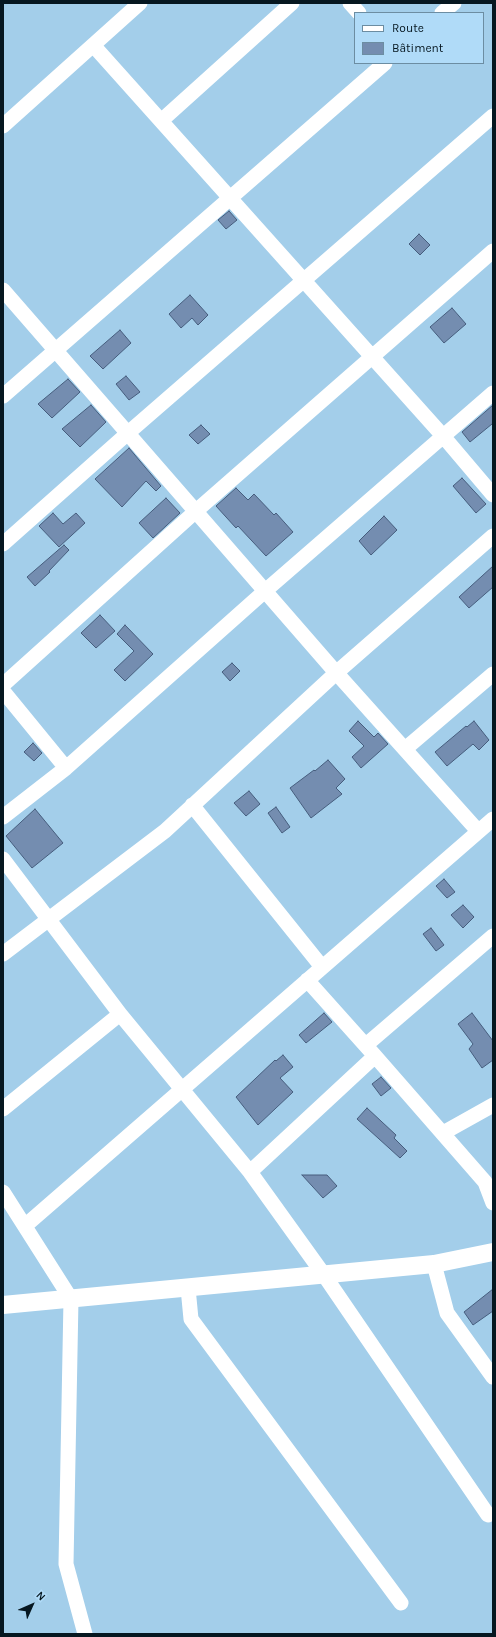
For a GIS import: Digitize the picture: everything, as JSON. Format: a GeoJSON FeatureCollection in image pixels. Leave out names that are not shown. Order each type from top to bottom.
{"type":"FeatureCollection","features":[{"type":"Feature","properties":{"kind":"street"},"geometry":{"type":"LineString","coordinates":[[3,126],[140,3]]}},
{"type":"Feature","properties":{"kind":"street"},"geometry":{"type":"LineString","coordinates":[[161,121],[292,3]]}},
{"type":"Feature","properties":{"kind":"street"},"geometry":{"type":"LineString","coordinates":[[350,3],[358,12]]}},
{"type":"Feature","properties":{"kind":"street"},"geometry":{"type":"LineString","coordinates":[[443,12],[454,3]]}},
{"type":"Feature","properties":{"kind":"street"},"geometry":{"type":"LineString","coordinates":[[93,46],[443,436],[493,495]]}},
{"type":"Feature","properties":{"kind":"street"},"geometry":{"type":"LineString","coordinates":[[3,396],[384,64]]}},
{"type":"Feature","properties":{"kind":"street"},"geometry":{"type":"LineString","coordinates":[[3,544],[128,433],[493,116]]}},
{"type":"Feature","properties":{"kind":"street"},"geometry":{"type":"LineString","coordinates":[[3,685],[196,511],[493,251]]}},
{"type":"Feature","properties":{"kind":"street"},"geometry":{"type":"LineString","coordinates":[[3,290],[336,673],[478,832]]}},
{"type":"Feature","properties":{"kind":"street"},"geometry":{"type":"LineString","coordinates":[[3,817],[66,768],[265,591],[493,393]]}},
{"type":"Feature","properties":{"kind":"street"},"geometry":{"type":"LineString","coordinates":[[3,954],[165,831],[336,673],[493,536]]}},
{"type":"Feature","properties":{"kind":"street"},"geometry":{"type":"LineString","coordinates":[[405,749],[493,674]]}},
{"type":"Feature","properties":{"kind":"street"},"geometry":{"type":"LineString","coordinates":[[3,691],[66,768]]}},
{"type":"Feature","properties":{"kind":"street"},"geometry":{"type":"LineString","coordinates":[[192,805],[322,967]]}},
{"type":"Feature","properties":{"kind":"street"},"geometry":{"type":"LineString","coordinates":[[26,1225],[493,819]]}},
{"type":"Feature","properties":{"kind":"street"},"geometry":{"type":"LineString","coordinates":[[3,859],[120,1014],[250,1172],[324,1275],[488,1515]]}},
{"type":"Feature","properties":{"kind":"street"},"geometry":{"type":"LineString","coordinates":[[250,1172],[370,1050],[493,936]]}},
{"type":"Feature","properties":{"kind":"street"},"geometry":{"type":"LineString","coordinates":[[307,980],[485,1182],[493,1203]]}},
{"type":"Feature","properties":{"kind":"street"},"geometry":{"type":"LineString","coordinates":[[3,1109],[120,1014]]}},
{"type":"Feature","properties":{"kind":"street"},"geometry":{"type":"LineString","coordinates":[[443,1133],[493,1105]]}},
{"type":"Feature","properties":{"kind":"street"},"geometry":{"type":"LineString","coordinates":[[3,1192],[26,1225],[71,1299],[66,1564],[85,1634]]}},
{"type":"Feature","properties":{"kind":"street"},"geometry":{"type":"LineString","coordinates":[[3,1305],[434,1264],[493,1252]]}},
{"type":"Feature","properties":{"kind":"street"},"geometry":{"type":"LineString","coordinates":[[434,1264],[447,1313],[493,1377]]}},
{"type":"Feature","properties":{"kind":"street"},"geometry":{"type":"LineString","coordinates":[[188,1288],[191,1319],[401,1603]]}},
{"type":"Feature","properties":{"kind":"building"},"geometry":{"type":"Polygon","coordinates":[[[229,211],[237,220],[226,229],[218,220],[229,211]]]}},
{"type":"Feature","properties":{"kind":"building"},"geometry":{"type":"Polygon","coordinates":[[[419,234],[430,245],[420,255],[409,244],[419,234]]]}},
{"type":"Feature","properties":{"kind":"building"},"geometry":{"type":"Polygon","coordinates":[[[190,295],[208,315],[198,325],[192,318],[181,328],[169,314],[190,295]]]}},
{"type":"Feature","properties":{"kind":"building"},"geometry":{"type":"Polygon","coordinates":[[[452,308],[466,324],[444,343],[430,327],[452,308]]]}},
{"type":"Feature","properties":{"kind":"building"},"geometry":{"type":"Polygon","coordinates":[[[120,330],[131,343],[103,369],[90,356],[120,330]]]}},
{"type":"Feature","properties":{"kind":"building"},"geometry":{"type":"Polygon","coordinates":[[[126,376],[140,392],[129,400],[116,384],[126,376]]]}},
{"type":"Feature","properties":{"kind":"building"},"geometry":{"type":"Polygon","coordinates":[[[68,379],[80,392],[52,418],[38,404],[68,379]]]}},
{"type":"Feature","properties":{"kind":"building"},"geometry":{"type":"Polygon","coordinates":[[[91,405],[106,422],[80,447],[62,429],[91,405]]]}},
{"type":"Feature","properties":{"kind":"building"},"geometry":{"type":"Polygon","coordinates":[[[493,405],[493,425],[492,424],[470,442],[462,432],[493,405]]]}},
{"type":"Feature","properties":{"kind":"building"},"geometry":{"type":"Polygon","coordinates":[[[201,425],[210,434],[198,444],[189,435],[201,425]]]}},
{"type":"Feature","properties":{"kind":"building"},"geometry":{"type":"Polygon","coordinates":[[[129,448],[161,486],[156,491],[146,481],[122,507],[95,479],[129,448]]]}},
{"type":"Feature","properties":{"kind":"building"},"geometry":{"type":"Polygon","coordinates":[[[462,478],[486,504],[476,513],[453,486],[462,478]]]}},
{"type":"Feature","properties":{"kind":"building"},"geometry":{"type":"Polygon","coordinates":[[[236,488],[248,500],[254,494],[274,515],[276,513],[293,532],[266,556],[238,526],[236,528],[216,506],[236,488]]]}},
{"type":"Feature","properties":{"kind":"building"},"geometry":{"type":"Polygon","coordinates":[[[166,498],[180,513],[153,538],[139,523],[166,498]]]}},
{"type":"Feature","properties":{"kind":"building"},"geometry":{"type":"Polygon","coordinates":[[[53,513],[63,524],[76,513],[85,523],[59,547],[39,526],[53,513]]]}},
{"type":"Feature","properties":{"kind":"building"},"geometry":{"type":"Polygon","coordinates":[[[384,516],[397,530],[371,555],[359,541],[384,516]]]}},
{"type":"Feature","properties":{"kind":"building"},"geometry":{"type":"Polygon","coordinates":[[[64,545],[69,550],[49,571],[50,572],[35,586],[27,577],[64,545]]]}},
{"type":"Feature","properties":{"kind":"building"},"geometry":{"type":"Polygon","coordinates":[[[493,566],[493,587],[469,608],[459,597],[493,566]]]}},
{"type":"Feature","properties":{"kind":"building"},"geometry":{"type":"Polygon","coordinates":[[[100,615],[115,631],[96,648],[81,633],[100,615]]]}},
{"type":"Feature","properties":{"kind":"building"},"geometry":{"type":"Polygon","coordinates":[[[125,625],[153,654],[125,681],[114,670],[134,651],[117,634],[125,625]]]}},
{"type":"Feature","properties":{"kind":"building"},"geometry":{"type":"Polygon","coordinates":[[[232,663],[240,671],[230,681],[222,672],[232,663]]]}},
{"type":"Feature","properties":{"kind":"building"},"geometry":{"type":"Polygon","coordinates":[[[358,721],[374,737],[378,733],[388,744],[361,768],[352,757],[364,746],[349,731],[358,721]]]}},
{"type":"Feature","properties":{"kind":"building"},"geometry":{"type":"Polygon","coordinates":[[[474,721],[489,740],[479,750],[473,744],[447,766],[435,752],[474,721]]]}},
{"type":"Feature","properties":{"kind":"building"},"geometry":{"type":"Polygon","coordinates":[[[33,743],[42,753],[34,761],[24,752],[33,743]]]}},
{"type":"Feature","properties":{"kind":"building"},"geometry":{"type":"Polygon","coordinates":[[[328,760],[345,779],[336,788],[342,794],[311,818],[290,788],[328,760]]]}},
{"type":"Feature","properties":{"kind":"building"},"geometry":{"type":"Polygon","coordinates":[[[249,791],[260,804],[246,816],[234,803],[249,791]]]}},
{"type":"Feature","properties":{"kind":"building"},"geometry":{"type":"Polygon","coordinates":[[[276,807],[290,827],[282,833],[268,813],[276,807]]]}},
{"type":"Feature","properties":{"kind":"building"},"geometry":{"type":"Polygon","coordinates":[[[35,809],[63,843],[32,868],[6,836],[35,809]]]}},
{"type":"Feature","properties":{"kind":"building"},"geometry":{"type":"Polygon","coordinates":[[[444,879],[455,892],[447,898],[436,886],[444,879]]]}},
{"type":"Feature","properties":{"kind":"building"},"geometry":{"type":"Polygon","coordinates":[[[463,905],[474,917],[463,928],[451,915],[463,905]]]}},
{"type":"Feature","properties":{"kind":"building"},"geometry":{"type":"Polygon","coordinates":[[[431,928],[444,945],[436,951],[423,934],[431,928]]]}},
{"type":"Feature","properties":{"kind":"building"},"geometry":{"type":"Polygon","coordinates":[[[324,1013],[332,1022],[306,1043],[299,1035],[324,1013]]]}},
{"type":"Feature","properties":{"kind":"building"},"geometry":{"type":"Polygon","coordinates":[[[472,1013],[493,1041],[493,1060],[482,1068],[469,1049],[473,1044],[458,1024],[472,1013]]]}},
{"type":"Feature","properties":{"kind":"building"},"geometry":{"type":"Polygon","coordinates":[[[283,1055],[293,1067],[280,1078],[293,1092],[258,1125],[236,1097],[275,1060],[276,1061],[283,1055]]]}},
{"type":"Feature","properties":{"kind":"building"},"geometry":{"type":"Polygon","coordinates":[[[381,1077],[391,1088],[381,1096],[372,1084],[381,1077]]]}},
{"type":"Feature","properties":{"kind":"building"},"geometry":{"type":"Polygon","coordinates":[[[367,1108],[396,1135],[394,1138],[407,1151],[400,1158],[357,1119],[367,1108]]]}},
{"type":"Feature","properties":{"kind":"building"},"geometry":{"type":"Polygon","coordinates":[[[302,1175],[327,1175],[337,1186],[323,1198],[302,1175]]]}},
{"type":"Feature","properties":{"kind":"building"},"geometry":{"type":"Polygon","coordinates":[[[493,1289],[493,1311],[473,1325],[464,1312],[493,1289]]]}}]}
